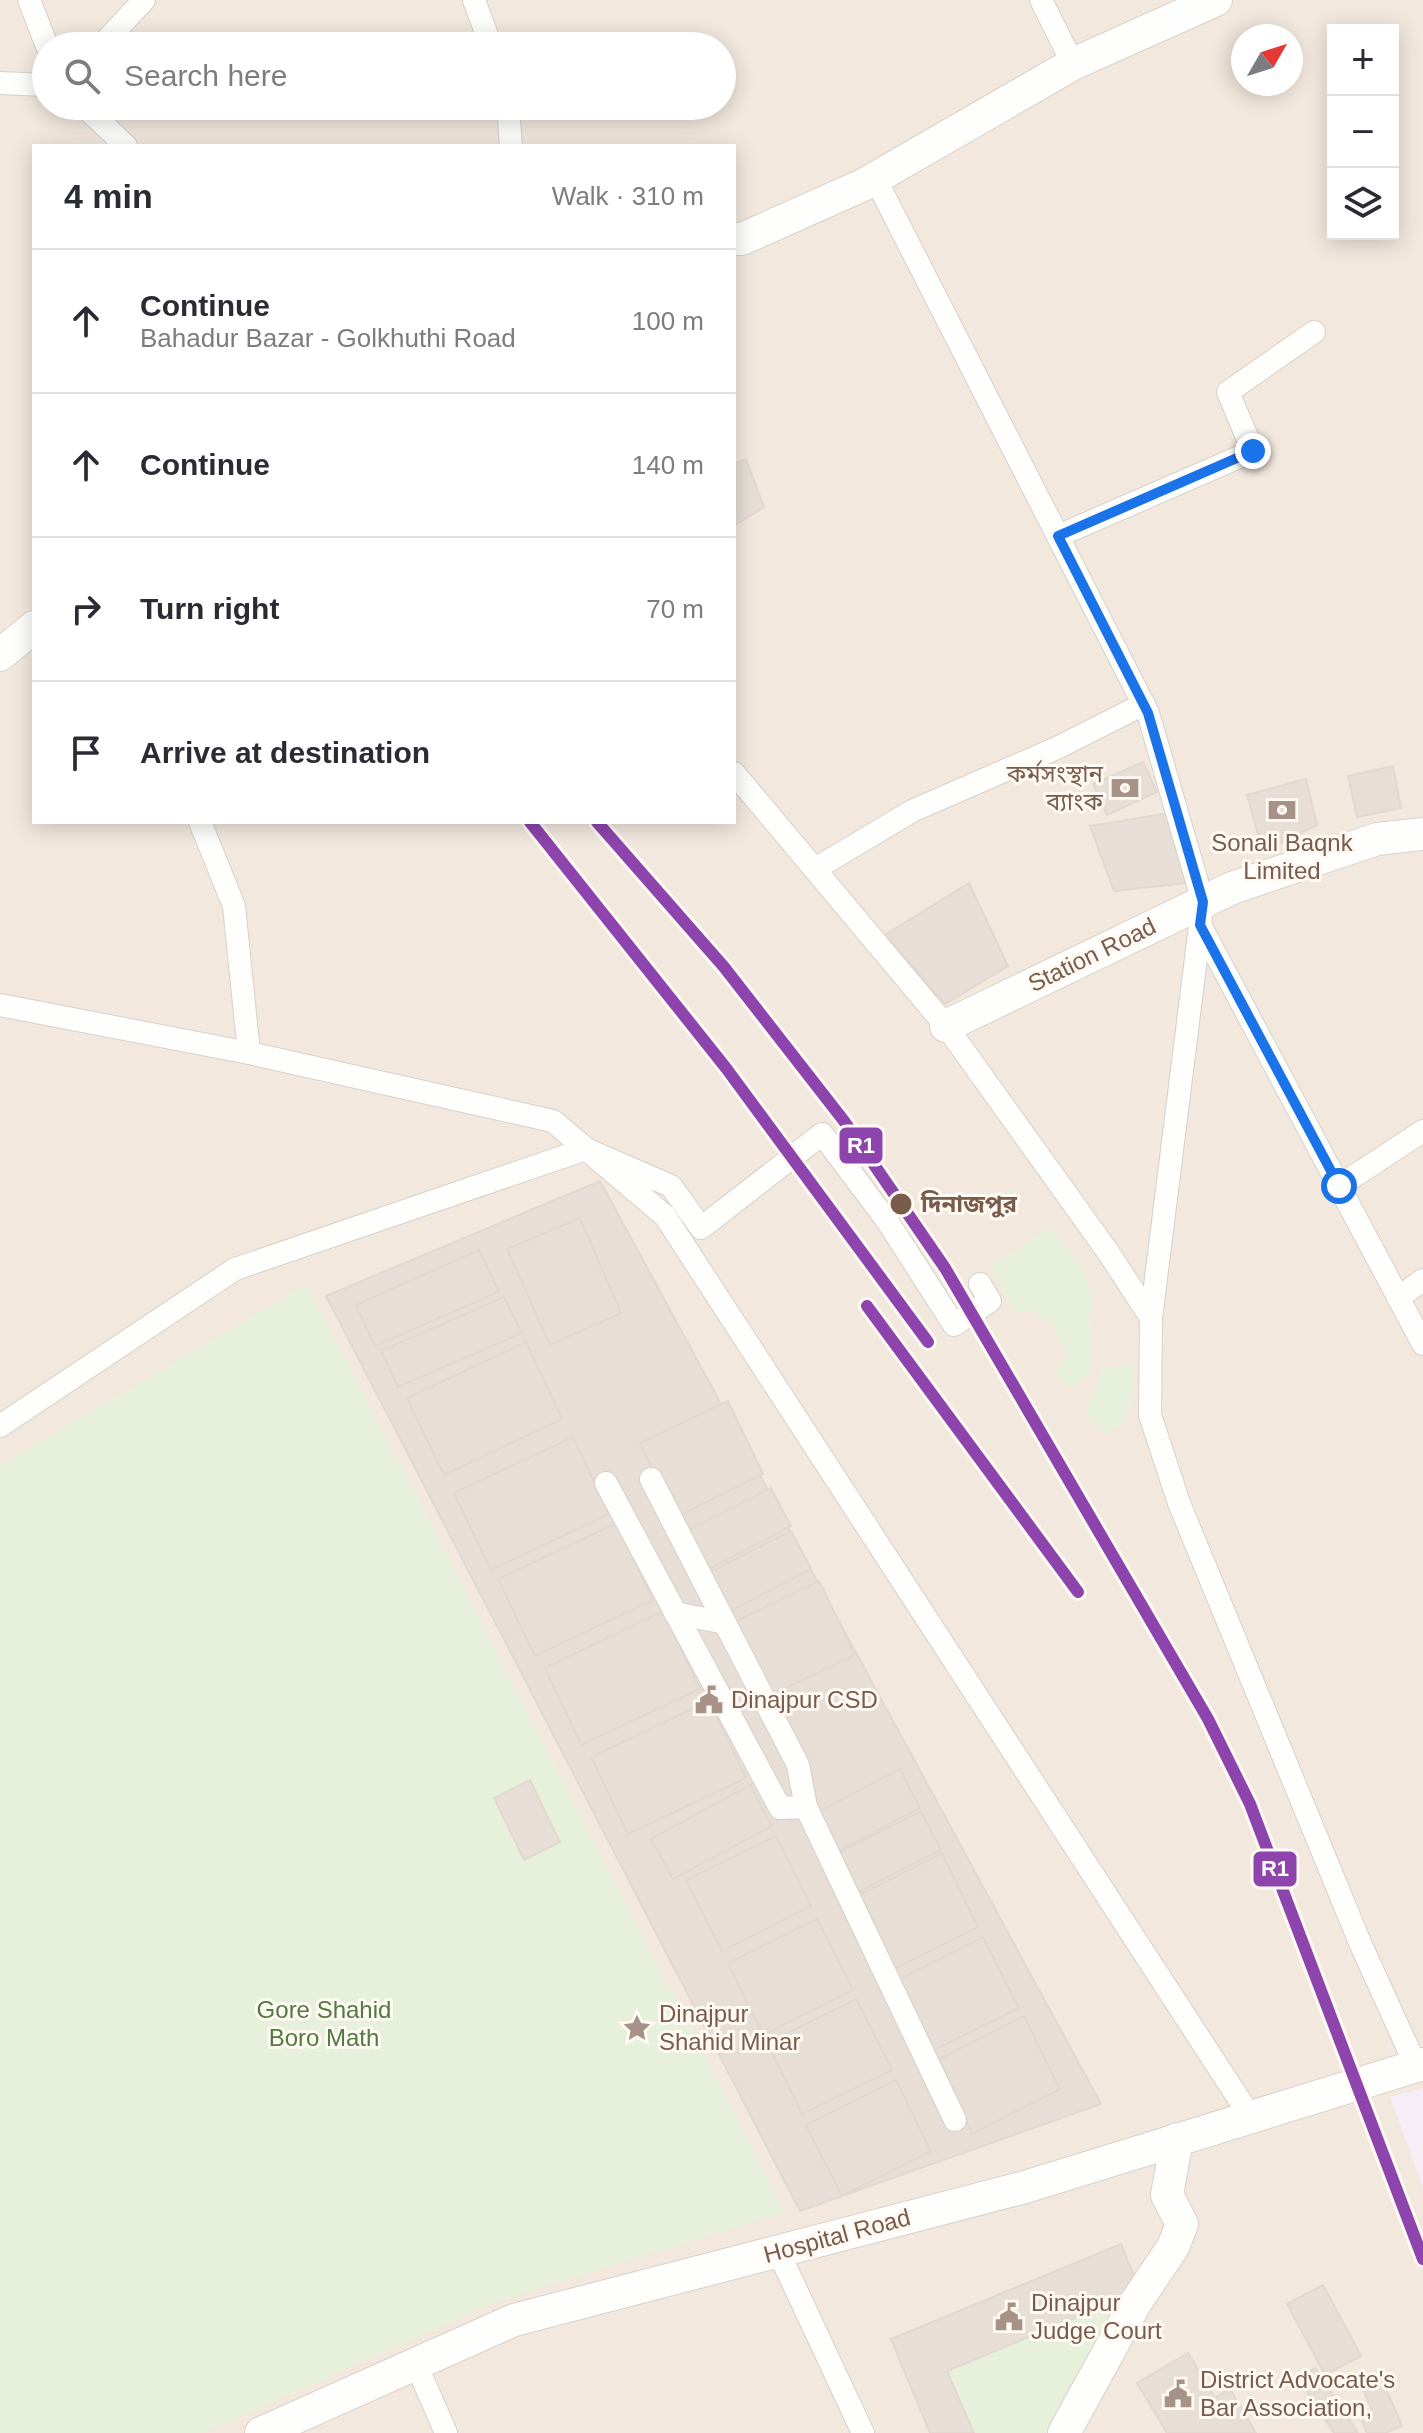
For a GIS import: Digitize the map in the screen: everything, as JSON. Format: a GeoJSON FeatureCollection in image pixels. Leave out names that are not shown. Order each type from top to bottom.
{"type":"FeatureCollection","features":[{"type":"Feature","properties":{"kind":"street"},"geometry":{"type":"LineString","coordinates":[[29,0],[42,32]]}},
{"type":"Feature","properties":{"kind":"street"},"geometry":{"type":"LineString","coordinates":[[114,32],[144,0]]}},
{"type":"Feature","properties":{"kind":"street"},"geometry":{"type":"LineString","coordinates":[[474,0],[486,32]]}},
{"type":"Feature","properties":{"kind":"street"},"geometry":{"type":"LineString","coordinates":[[1041,0],[1073,64]]}},
{"type":"Feature","properties":{"kind":"street"},"geometry":{"type":"LineString","coordinates":[[736,239],[742,239],[875,178],[1073,64],[1216,0]]}},
{"type":"Feature","properties":{"kind":"street"},"geometry":{"type":"LineString","coordinates":[[0,83],[32,84]]}},
{"type":"Feature","properties":{"kind":"street"},"geometry":{"type":"LineString","coordinates":[[99,120],[124,144]]}},
{"type":"Feature","properties":{"kind":"street"},"geometry":{"type":"LineString","coordinates":[[509,120],[511,144]]}},
{"type":"Feature","properties":{"kind":"street"},"geometry":{"type":"LineString","coordinates":[[875,178],[1144,704],[1201,914],[1423,1344]]}},
{"type":"Feature","properties":{"kind":"street"},"geometry":{"type":"LineString","coordinates":[[1058,536],[1253,451],[1228,392],[1314,332]]}},
{"type":"Feature","properties":{"kind":"street"},"geometry":{"type":"LineString","coordinates":[[0,655],[32,629]]}},
{"type":"Feature","properties":{"kind":"street"},"geometry":{"type":"LineString","coordinates":[[815,869],[912,811],[1050,751],[1144,704]]}},
{"type":"Feature","properties":{"kind":"street"},"geometry":{"type":"LineString","coordinates":[[736,775],[946,1026],[1108,1252],[1151,1318]]}},
{"type":"Feature","properties":{"kind":"street"},"geometry":{"type":"LineString","coordinates":[[201,824],[234,906],[249,1053]]}},
{"type":"Feature","properties":{"kind":"street","name":"Station Road"},"geometry":{"type":"LineString","coordinates":[[946,1026],[1201,914],[1232,888],[1377,839],[1423,834]]}},
{"type":"Feature","properties":{"kind":"street"},"geometry":{"type":"LineString","coordinates":[[1201,914],[1151,1318],[1150,1415],[1179,1503],[1361,1945],[1420,2065]]}},
{"type":"Feature","properties":{"kind":"street"},"geometry":{"type":"LineString","coordinates":[[0,1005],[249,1053],[553,1121],[665,1216],[1250,2116]]}},
{"type":"Feature","properties":{"kind":"street"},"geometry":{"type":"LineString","coordinates":[[1339,1186],[1423,1131]]}},
{"type":"Feature","properties":{"kind":"street"},"geometry":{"type":"LineString","coordinates":[[0,1426],[235,1269],[586,1149],[671,1186],[701,1228],[822,1134],[888,1222],[954,1325],[990,1301],[980,1284]]}},
{"type":"Feature","properties":{"kind":"street"},"geometry":{"type":"LineString","coordinates":[[1398,1298],[1423,1280]]}},
{"type":"Feature","properties":{"kind":"street"},"geometry":{"type":"LineString","coordinates":[[651,1479],[798,1765],[806,1807],[955,2120]]}},
{"type":"Feature","properties":{"kind":"street"},"geometry":{"type":"LineString","coordinates":[[606,1483],[780,1808],[806,1807]]}},
{"type":"Feature","properties":{"kind":"street"},"geometry":{"type":"LineString","coordinates":[[675,1613],[725,1623]]}},
{"type":"Feature","properties":{"kind":"street","name":"Hospital Road"},"geometry":{"type":"LineString","coordinates":[[261,2433],[514,2320],[1025,2187],[1420,2065]]}},
{"type":"Feature","properties":{"kind":"street"},"geometry":{"type":"LineString","coordinates":[[1064,2433],[1136,2302],[1173,2247],[1182,2224],[1167,2195],[1177,2139]]}},
{"type":"Feature","properties":{"kind":"street"},"geometry":{"type":"LineString","coordinates":[[778,2251],[863,2433]]}},
{"type":"Feature","properties":{"kind":"street"},"geometry":{"type":"LineString","coordinates":[[416,2364],[446,2433]]}},
{"type":"Feature","properties":{"kind":"shaded area"},"geometry":{"type":"Polygon","coordinates":[[[0,0],[1423,0],[1423,2433],[0,2433],[0,0]]]}},
{"type":"Feature","properties":{"kind":"shaded area"},"geometry":{"type":"Polygon","coordinates":[[[1423,2088],[1423,2187],[1390,2097],[1423,2088]]]}},
{"type":"Feature","properties":{"kind":"green space"},"geometry":{"type":"Polygon","coordinates":[[[1048,1228],[1070,1251],[1083,1270],[1091,1290],[1093,1346],[1088,1376],[1068,1388],[1055,1374],[1066,1354],[1052,1326],[1034,1311],[1014,1311],[990,1267],[1048,1228]]]}},
{"type":"Feature","properties":{"kind":"green space","name":"Gore Shahid Boro Math"},"geometry":{"type":"Polygon","coordinates":[[[307,1284],[785,2212],[495,2302],[204,2433],[0,2433],[0,1465],[307,1284]]]}},
{"type":"Feature","properties":{"kind":"green space"},"geometry":{"type":"Polygon","coordinates":[[[1133,1364],[1135,1384],[1126,1422],[1105,1434],[1085,1414],[1103,1368],[1123,1368],[1133,1364]]]}},
{"type":"Feature","properties":{"kind":"green space"},"geometry":{"type":"Polygon","coordinates":[[[1128,2296],[1094,2349],[1078,2367],[1077,2379],[1048,2433],[974,2433],[947,2371],[1128,2296]]]}},
{"type":"Feature","properties":{"kind":"building"},"geometry":{"type":"Polygon","coordinates":[[[746,459],[764,507],[736,525],[736,463],[746,459]]]}},
{"type":"Feature","properties":{"kind":"building","name":"কর্মসংস্থান ব্যাংক"},"geometry":{"type":"Polygon","coordinates":[[[1143,762],[1157,792],[1107,815],[1093,784],[1143,762]]]}},
{"type":"Feature","properties":{"kind":"building"},"geometry":{"type":"Polygon","coordinates":[[[1393,766],[1401,808],[1357,817],[1348,776],[1393,766]]]}},
{"type":"Feature","properties":{"kind":"building","name":"Sonali Baqnk Limited"},"geometry":{"type":"Polygon","coordinates":[[[1306,779],[1317,825],[1263,852],[1247,795],[1306,779]]]}},
{"type":"Feature","properties":{"kind":"building"},"geometry":{"type":"Polygon","coordinates":[[[1176,812],[1197,882],[1114,891],[1090,826],[1176,812]]]}},
{"type":"Feature","properties":{"kind":"building"},"geometry":{"type":"Polygon","coordinates":[[[969,883],[1008,966],[945,1004],[885,935],[969,883]]]}},
{"type":"Feature","properties":{"kind":"building","name":"Dinajpur CSD"},"geometry":{"type":"Polygon","coordinates":[[[600,1181],[1101,2104],[800,2211],[326,1296],[600,1181]]]}},
{"type":"Feature","properties":{"kind":"building"},"geometry":{"type":"Polygon","coordinates":[[[580,1218],[621,1313],[550,1345],[507,1249],[580,1218]]]}},
{"type":"Feature","properties":{"kind":"building"},"geometry":{"type":"Polygon","coordinates":[[[479,1250],[499,1292],[375,1346],[356,1305],[479,1250]]]}},
{"type":"Feature","properties":{"kind":"building"},"geometry":{"type":"Polygon","coordinates":[[[504,1297],[522,1333],[398,1387],[381,1351],[504,1297]]]}},
{"type":"Feature","properties":{"kind":"building"},"geometry":{"type":"Polygon","coordinates":[[[526,1342],[562,1419],[444,1475],[407,1398],[526,1342]]]}},
{"type":"Feature","properties":{"kind":"building"},"geometry":{"type":"Polygon","coordinates":[[[728,1401],[763,1474],[676,1517],[640,1443],[728,1401]]]}},
{"type":"Feature","properties":{"kind":"building"},"geometry":{"type":"Polygon","coordinates":[[[573,1437],[609,1514],[491,1570],[454,1493],[573,1437]]]}},
{"type":"Feature","properties":{"kind":"building"},"geometry":{"type":"Polygon","coordinates":[[[771,1488],[791,1526],[709,1569],[688,1530],[771,1488]]]}},
{"type":"Feature","properties":{"kind":"building"},"geometry":{"type":"Polygon","coordinates":[[[617,1523],[653,1600],[535,1656],[498,1579],[617,1523]]]}},
{"type":"Feature","properties":{"kind":"building"},"geometry":{"type":"Polygon","coordinates":[[[791,1531],[811,1569],[729,1612],[708,1573],[791,1531]]]}},
{"type":"Feature","properties":{"kind":"building"},"geometry":{"type":"Polygon","coordinates":[[[819,1581],[855,1655],[767,1697],[732,1623],[819,1581]]]}},
{"type":"Feature","properties":{"kind":"building"},"geometry":{"type":"Polygon","coordinates":[[[663,1611],[700,1689],[581,1745],[545,1668],[663,1611]]]}},
{"type":"Feature","properties":{"kind":"building"},"geometry":{"type":"Polygon","coordinates":[[[709,1701],[746,1778],[628,1834],[591,1757],[709,1701]]]}},
{"type":"Feature","properties":{"kind":"building"},"geometry":{"type":"Polygon","coordinates":[[[900,1769],[920,1808],[838,1851],[818,1812],[900,1769]]]}},
{"type":"Feature","properties":{"kind":"building"},"geometry":{"type":"Polygon","coordinates":[[[530,1780],[560,1842],[524,1860],[494,1798],[530,1780]]]}},
{"type":"Feature","properties":{"kind":"building"},"geometry":{"type":"Polygon","coordinates":[[[750,1785],[772,1826],[673,1879],[651,1839],[750,1785]]]}},
{"type":"Feature","properties":{"kind":"building"},"geometry":{"type":"Polygon","coordinates":[[[921,1811],[941,1850],[858,1892],[838,1853],[921,1811]]]}},
{"type":"Feature","properties":{"kind":"building"},"geometry":{"type":"Polygon","coordinates":[[[776,1836],[811,1906],[722,1951],[686,1880],[776,1836]]]}},
{"type":"Feature","properties":{"kind":"building"},"geometry":{"type":"Polygon","coordinates":[[[942,1853],[978,1927],[890,1971],[857,1896],[942,1853]]]}},
{"type":"Feature","properties":{"kind":"building"},"geometry":{"type":"Polygon","coordinates":[[[817,1919],[853,1990],[763,2035],[728,1963],[817,1919]]]}},
{"type":"Feature","properties":{"kind":"building"},"geometry":{"type":"Polygon","coordinates":[[[983,1937],[1019,2008],[930,2052],[894,1982],[983,1937]]]}},
{"type":"Feature","properties":{"kind":"building"},"geometry":{"type":"Polygon","coordinates":[[[856,1999],[892,2070],[802,2114],[767,2043],[856,1999]]]}},
{"type":"Feature","properties":{"kind":"building"},"geometry":{"type":"Polygon","coordinates":[[[1024,2016],[1060,2089],[972,2134],[939,2059],[1024,2016]]]}},
{"type":"Feature","properties":{"kind":"building"},"geometry":{"type":"Polygon","coordinates":[[[896,2080],[931,2151],[842,2196],[806,2125],[896,2080]]]}},
{"type":"Feature","properties":{"kind":"building","name":"Dinajpur Judge Court"},"geometry":{"type":"Polygon","coordinates":[[[1121,2244],[1140,2291],[947,2371],[974,2433],[930,2433],[891,2339],[1121,2244]]]}},
{"type":"Feature","properties":{"kind":"building"},"geometry":{"type":"Polygon","coordinates":[[[1323,2285],[1361,2356],[1325,2375],[1287,2304],[1323,2285]]]}},
{"type":"Feature","properties":{"kind":"building","name":"District Advocate's Bar Association,"},"geometry":{"type":"Polygon","coordinates":[[[1188,2353],[1215,2398],[1230,2389],[1256,2433],[1167,2433],[1137,2383],[1188,2353]]]}},
{"type":"Feature","properties":{"kind":"building"},"geometry":{"type":"Polygon","coordinates":[[[1315,2368],[1358,2433],[1334,2433],[1299,2379],[1315,2368]]]}},
{"type":"Feature","properties":{"kind":"building"},"geometry":{"type":"Polygon","coordinates":[[[1382,2380],[1402,2426],[1385,2433],[1367,2433],[1362,2421],[1374,2415],[1363,2389],[1382,2380]]]}},
{"type":"Feature","properties":{"kind":"transit line","name":"R1"},"geometry":{"type":"LineString","coordinates":[[532,824],[726,1068],[928,1342]]}},
{"type":"Feature","properties":{"kind":"transit line","name":"R1"},"geometry":{"type":"LineString","coordinates":[[599,824],[724,967],[844,1121],[945,1268],[1208,1719],[1250,1804],[1423,2259]]}},
{"type":"Feature","properties":{"kind":"transit line","name":"R1"},"geometry":{"type":"LineString","coordinates":[[867,1306],[1078,1592]]}},
{"type":"Feature","properties":{"kind":"place","name":"কর্মসংস্থান ব্যাংক"},"geometry":{"type":"Point","coordinates":[1125,788]}},
{"type":"Feature","properties":{"kind":"place","name":"Sonali Baqnk Limited"},"geometry":{"type":"Point","coordinates":[1282,810]}},
{"type":"Feature","properties":{"kind":"place","name":"দিনাজপুর"},"geometry":{"type":"Point","coordinates":[901,1204]}},
{"type":"Feature","properties":{"kind":"place","name":"Dinajpur CSD"},"geometry":{"type":"Point","coordinates":[709,1700]}},
{"type":"Feature","properties":{"kind":"place","name":"Dinajpur Shahid Minar"},"geometry":{"type":"Point","coordinates":[637,2028]}},
{"type":"Feature","properties":{"kind":"place","name":"Dinajpur Judge Court"},"geometry":{"type":"Point","coordinates":[1009,2317]}},
{"type":"Feature","properties":{"kind":"place","name":"District Advocate's Bar Association,"},"geometry":{"type":"Point","coordinates":[1178,2394]}},
{"type":"Feature","properties":{"kind":"route"},"geometry":{"type":"LineString","coordinates":[[1253,451],[1058,536],[1148,713],[1203,902],[1200,925],[1339,1186]]}}]}
